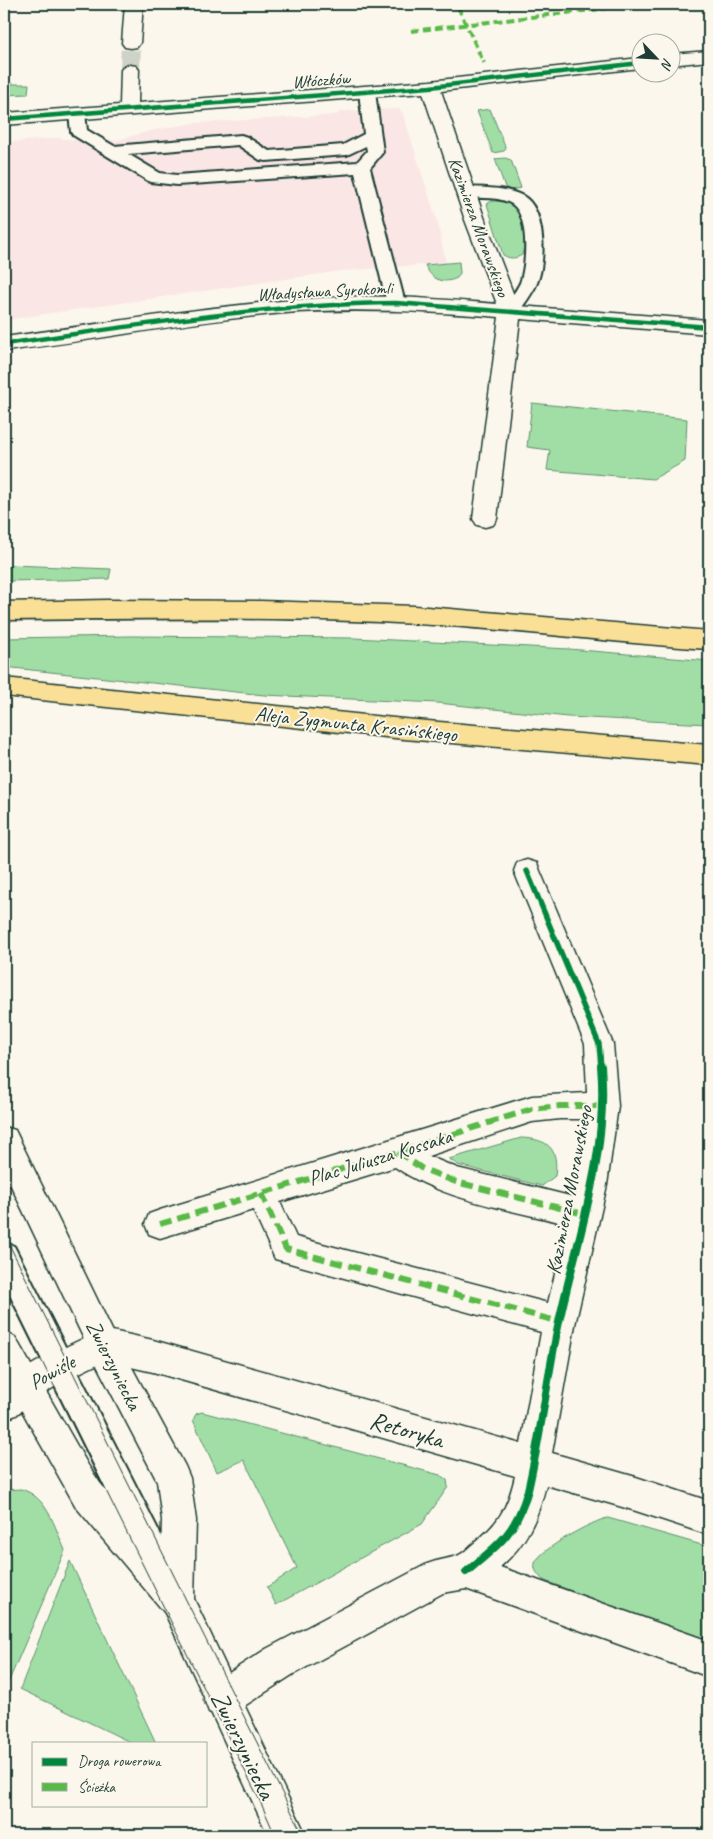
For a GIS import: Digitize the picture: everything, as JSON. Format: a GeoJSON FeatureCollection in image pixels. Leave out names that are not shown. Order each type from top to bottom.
{"type":"FeatureCollection","features":[{"type":"Feature","properties":{"kind":"main road"},"geometry":{"type":"LineString","coordinates":[[4,611],[106,608],[270,609],[418,616],[709,640]]}},
{"type":"Feature","properties":{"kind":"main road","name":"Aleja Zygmunta Krasińskiego"},"geometry":{"type":"LineString","coordinates":[[4,687],[394,728],[709,755]]}},
{"type":"Feature","properties":{"kind":"street"},"geometry":{"type":"LineString","coordinates":[[131,43],[134,4]]}},
{"type":"Feature","properties":{"kind":"street"},"geometry":{"type":"LineString","coordinates":[[680,59],[709,56]]}},
{"type":"Feature","properties":{"kind":"street","name":"Włóczków"},"geometry":{"type":"LineString","coordinates":[[4,119],[430,87],[630,64]]}},
{"type":"Feature","properties":{"kind":"street"},"geometry":{"type":"LineString","coordinates":[[129,109],[130,70]]}},
{"type":"Feature","properties":{"kind":"street","name":"Kazimierza Morawskiego"},"geometry":{"type":"LineString","coordinates":[[430,87],[510,312],[485,519]]}},
{"type":"Feature","properties":{"kind":"street","name":"Władysława Syrokomli"},"geometry":{"type":"LineString","coordinates":[[4,344],[278,306],[346,302],[396,303],[709,327]]}},
{"type":"Feature","properties":{"kind":"street","name":"Kazimierza Morawskiego"},"geometry":{"type":"LineString","coordinates":[[466,1572],[509,1534],[525,1500],[534,1466],[560,1322],[600,1138],[603,1073],[598,1044],[527,871]]}},
{"type":"Feature","properties":{"kind":"street","name":"Plac Juliusza Kossaka"},"geometry":{"type":"LineString","coordinates":[[160,1224],[398,1152],[532,1109],[560,1106],[602,1106]]}},
{"type":"Feature","properties":{"kind":"street","name":"Zwierzyniecka"},"geometry":{"type":"LineString","coordinates":[[4,1140],[103,1345],[172,1478],[179,1520],[177,1601]]}},
{"type":"Feature","properties":{"kind":"street"},"geometry":{"type":"LineString","coordinates":[[398,1152],[421,1168],[456,1182],[584,1214]]}},
{"type":"Feature","properties":{"kind":"street"},"geometry":{"type":"LineString","coordinates":[[261,1193],[286,1249],[560,1322]]}},
{"type":"Feature","properties":{"kind":"street","name":"Powiśle"},"geometry":{"type":"LineString","coordinates":[[15,1395],[60,1366],[103,1345]]}},
{"type":"Feature","properties":{"kind":"street","name":"Retoryka"},"geometry":{"type":"LineString","coordinates":[[103,1345],[153,1356],[709,1518]]}},
{"type":"Feature","properties":{"kind":"street","name":"Zwierzyniecka"},"geometry":{"type":"LineString","coordinates":[[4,1348],[15,1395],[88,1495],[177,1601],[287,1835]]}},
{"type":"Feature","properties":{"kind":"street"},"geometry":{"type":"LineString","coordinates":[[222,1699],[279,1662],[439,1576],[466,1572],[709,1659]]}},
{"type":"Feature","properties":{"kind":"lane"},"geometry":{"type":"LineString","coordinates":[[77,114],[79,132],[156,178],[178,180],[362,167],[375,152],[371,136],[367,92]]}},
{"type":"Feature","properties":{"kind":"lane"},"geometry":{"type":"LineString","coordinates":[[110,151],[241,140],[266,156],[347,150],[371,136]]}},
{"type":"Feature","properties":{"kind":"lane"},"geometry":{"type":"LineString","coordinates":[[362,167],[396,303]]}},
{"type":"Feature","properties":{"kind":"lane"},"geometry":{"type":"LineString","coordinates":[[466,192],[507,197],[522,203],[530,214],[534,239],[530,279],[510,312]]}},
{"type":"Feature","properties":{"kind":"lane"},"geometry":{"type":"LineString","coordinates":[[4,1255],[177,1601]]}},
{"type":"Feature","properties":{"kind":"shaded area"},"geometry":{"type":"Polygon","coordinates":[[[399,109],[403,114],[437,221],[446,263],[341,271],[4,320],[4,143],[58,138],[74,140],[99,137],[115,141],[154,130],[194,123],[336,115],[342,111],[399,109]]]}},
{"type":"Feature","properties":{"kind":"green space"},"geometry":{"type":"Polygon","coordinates":[[[539,4],[600,4],[550,11],[534,6],[539,4]]]}},
{"type":"Feature","properties":{"kind":"green space"},"geometry":{"type":"Polygon","coordinates":[[[4,84],[29,84],[28,94],[4,95],[4,84]]]}},
{"type":"Feature","properties":{"kind":"green space"},"geometry":{"type":"Polygon","coordinates":[[[490,109],[506,149],[504,151],[493,153],[477,111],[490,109]]]}},
{"type":"Feature","properties":{"kind":"green space"},"geometry":{"type":"Polygon","coordinates":[[[505,158],[511,160],[521,188],[510,190],[505,187],[495,159],[505,158]]]}},
{"type":"Feature","properties":{"kind":"green space"},"geometry":{"type":"Polygon","coordinates":[[[492,201],[509,204],[522,214],[524,247],[522,255],[512,258],[503,255],[487,204],[492,201]]]}},
{"type":"Feature","properties":{"kind":"green space"},"geometry":{"type":"Polygon","coordinates":[[[459,262],[460,273],[457,278],[447,281],[434,277],[425,265],[459,262]]]}},
{"type":"Feature","properties":{"kind":"green space"},"geometry":{"type":"Polygon","coordinates":[[[532,403],[687,419],[685,461],[653,479],[547,470],[550,450],[527,447],[532,403]]]}},
{"type":"Feature","properties":{"kind":"green space"},"geometry":{"type":"Polygon","coordinates":[[[12,565],[111,569],[109,579],[4,581],[4,570],[12,565]]]}},
{"type":"Feature","properties":{"kind":"green space"},"geometry":{"type":"Polygon","coordinates":[[[131,636],[354,638],[569,649],[709,661],[709,724],[568,717],[438,703],[264,695],[4,667],[4,638],[131,636]]]}},
{"type":"Feature","properties":{"kind":"green space"},"geometry":{"type":"Polygon","coordinates":[[[521,1138],[538,1140],[545,1143],[553,1152],[556,1166],[555,1176],[542,1186],[458,1165],[449,1159],[521,1138]]]}},
{"type":"Feature","properties":{"kind":"green space"},"geometry":{"type":"Polygon","coordinates":[[[202,1412],[440,1475],[447,1480],[448,1487],[422,1524],[276,1605],[267,1587],[297,1568],[244,1460],[217,1472],[193,1420],[196,1414],[202,1412]]]}},
{"type":"Feature","properties":{"kind":"green space"},"geometry":{"type":"Polygon","coordinates":[[[21,1489],[30,1493],[44,1505],[65,1550],[8,1683],[4,1681],[4,1490],[21,1489]]]}},
{"type":"Feature","properties":{"kind":"green space"},"geometry":{"type":"Polygon","coordinates":[[[608,1518],[709,1547],[709,1644],[543,1580],[538,1575],[535,1563],[547,1550],[580,1529],[608,1518]]]}},
{"type":"Feature","properties":{"kind":"green space"},"geometry":{"type":"Polygon","coordinates":[[[70,1561],[156,1742],[130,1742],[20,1689],[70,1561]]]}},
{"type":"Feature","properties":{"kind":"tunnel"},"geometry":{"type":"LineString","coordinates":[[130,70],[131,43]]}},
{"type":"Feature","properties":{"kind":"tram line"},"geometry":{"type":"LineString","coordinates":[[4,1234],[303,1835]]}},
{"type":"Feature","properties":{"kind":"tram line"},"geometry":{"type":"LineString","coordinates":[[4,1285],[260,1801],[275,1835]]}},
{"type":"Feature","properties":{"kind":"marked path"},"geometry":{"type":"LineString","coordinates":[[411,31],[643,4]]}},
{"type":"Feature","properties":{"kind":"marked path"},"geometry":{"type":"LineString","coordinates":[[458,7],[484,63]]}},
{"type":"Feature","properties":{"kind":"marked path"},"geometry":{"type":"LineString","coordinates":[[160,1224],[398,1152],[532,1109],[560,1106],[603,1106]]}},
{"type":"Feature","properties":{"kind":"marked path"},"geometry":{"type":"LineString","coordinates":[[398,1152],[421,1168],[456,1182],[584,1214]]}},
{"type":"Feature","properties":{"kind":"marked path"},"geometry":{"type":"LineString","coordinates":[[261,1193],[286,1249],[560,1322]]}},
{"type":"Feature","properties":{"kind":"cycle path"},"geometry":{"type":"LineString","coordinates":[[4,119],[430,87],[630,64]]}},
{"type":"Feature","properties":{"kind":"cycle path"},"geometry":{"type":"LineString","coordinates":[[4,344],[248,310],[347,303],[396,303],[709,327]]}},
{"type":"Feature","properties":{"kind":"cycle path"},"geometry":{"type":"LineString","coordinates":[[466,1572],[497,1546],[510,1532],[516,1524],[526,1498],[559,1323],[592,1185],[602,1114],[599,1044],[527,871]]}}]}
